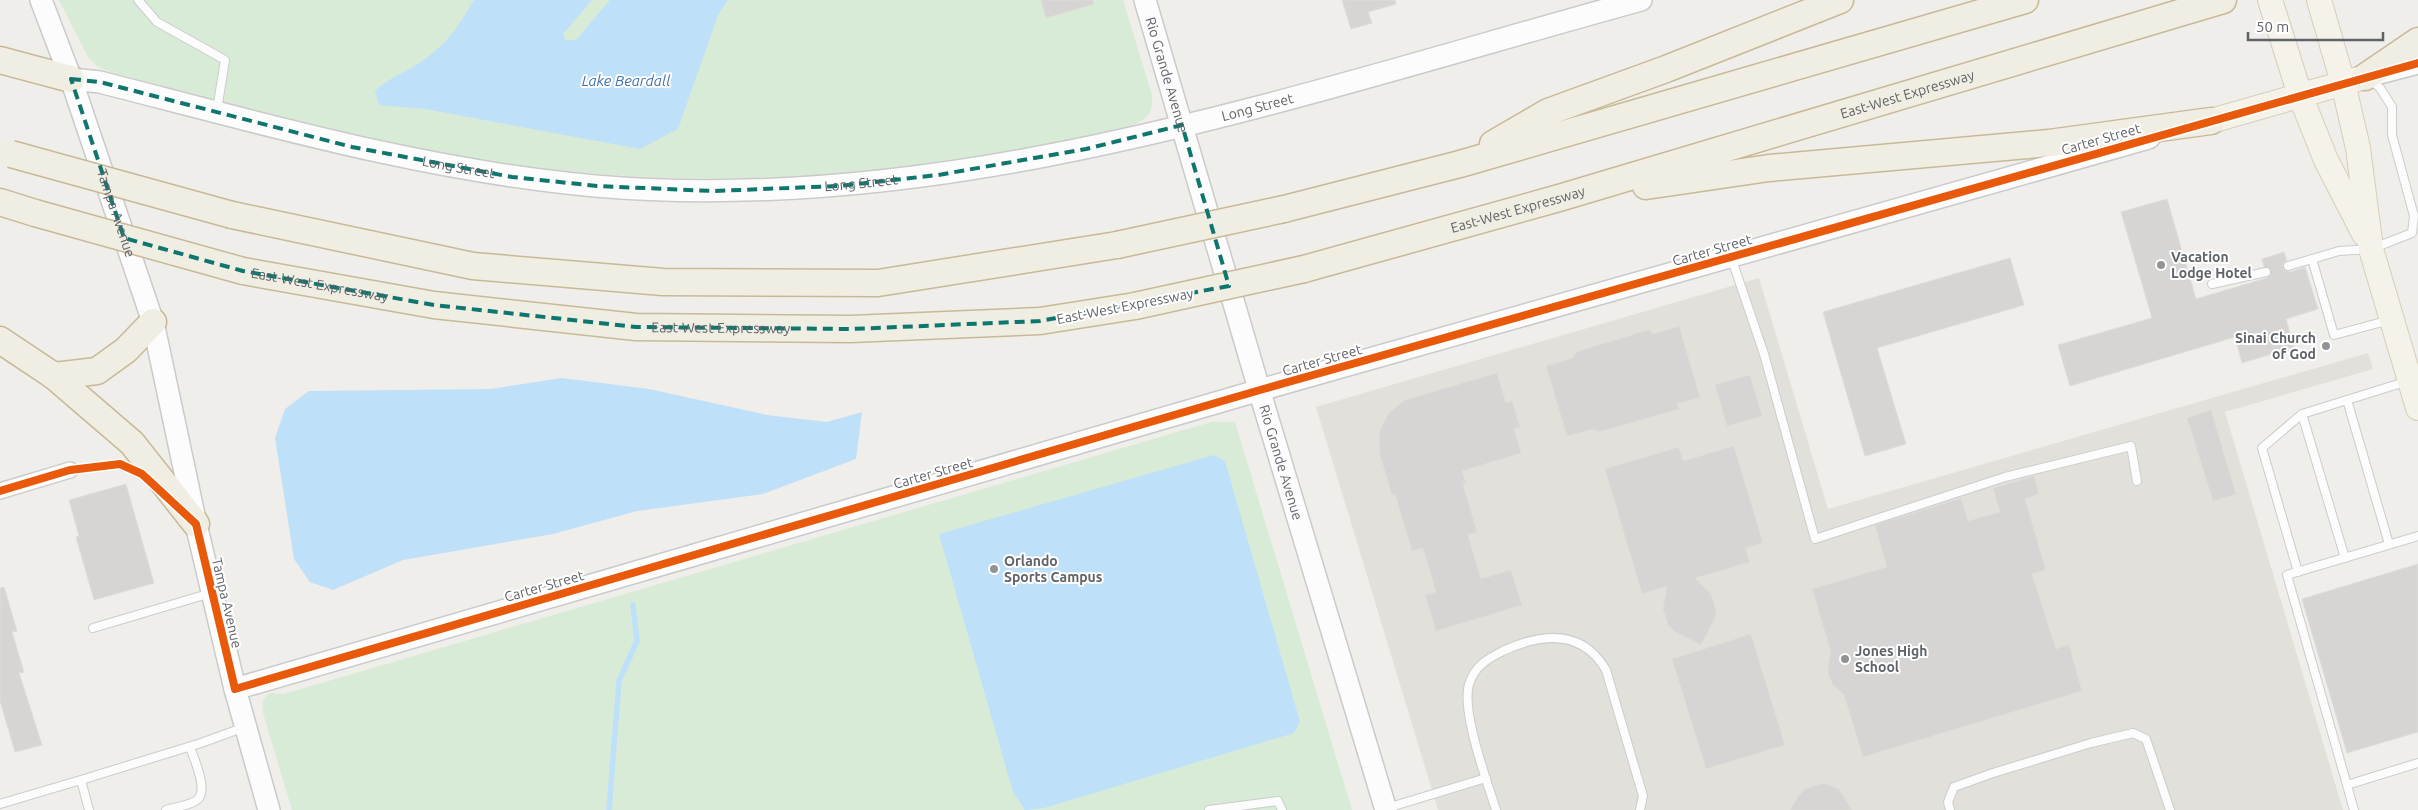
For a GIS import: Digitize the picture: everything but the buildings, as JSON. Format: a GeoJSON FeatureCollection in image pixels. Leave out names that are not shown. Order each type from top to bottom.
{"type":"FeatureCollection","features":[{"type":"Feature","properties":{"kind":"highway"},"geometry":{"type":"LineString","coordinates":[[1460,164],[1548,112],[1675,66],[1840,0]]}},
{"type":"Feature","properties":{"kind":"highway"},"geometry":{"type":"LineString","coordinates":[[6,152],[232,215],[472,266],[663,282],[878,283],[1117,245],[1284,209],[1460,164],[2025,0]]}},
{"type":"Feature","properties":{"kind":"highway","name":"East-West Expressway"},"geometry":{"type":"LineString","coordinates":[[0,202],[243,271],[434,305],[636,327],[851,328],[1040,321],[1135,306],[1304,269],[1559,198],[2223,0]]}},
{"type":"Feature","properties":{"kind":"highway"},"geometry":{"type":"LineString","coordinates":[[2354,80],[2418,41]]}},
{"type":"Feature","properties":{"kind":"highway"},"geometry":{"type":"LineString","coordinates":[[0,60],[71,80]]}},
{"type":"Feature","properties":{"kind":"highway"},"geometry":{"type":"LineString","coordinates":[[1559,198],[1769,168],[2049,143],[2211,121]]}},
{"type":"Feature","properties":{"kind":"highway"},"geometry":{"type":"LineString","coordinates":[[54,376],[98,371],[126,350],[153,322]]}},
{"type":"Feature","properties":{"kind":"highway"},"geometry":{"type":"LineString","coordinates":[[0,340],[54,376],[132,443],[196,524]]}},
{"type":"Feature","properties":{"kind":"main road"},"geometry":{"type":"LineString","coordinates":[[2270,0],[2300,95],[2326,160],[2371,249]]}},
{"type":"Feature","properties":{"kind":"main road"},"geometry":{"type":"LineString","coordinates":[[2319,0],[2354,80],[2358,148],[2371,249],[2418,408]]}},
{"type":"Feature","properties":{"kind":"main road","name":"Carter Street"},"geometry":{"type":"LineString","coordinates":[[2211,121],[2354,80]]}},
{"type":"Feature","properties":{"kind":"street","name":"Tampa Avenue"},"geometry":{"type":"LineString","coordinates":[[41,0],[71,80],[153,322],[196,524],[235,689],[269,810]]}},
{"type":"Feature","properties":{"kind":"street","name":"Rio Grande Avenue"},"geometry":{"type":"LineString","coordinates":[[1146,0],[1384,809]]}},
{"type":"Feature","properties":{"kind":"street","name":"Long Street"},"geometry":{"type":"LineString","coordinates":[[71,80],[100,82],[352,147],[512,177],[597,186],[713,191],[839,186],[938,175],[1086,149],[1318,90],[1640,0]]}},
{"type":"Feature","properties":{"kind":"street","name":"Carter Street"},"geometry":{"type":"LineString","coordinates":[[2354,80],[2418,63]]}},
{"type":"Feature","properties":{"kind":"street","name":"Carter Street"},"geometry":{"type":"LineString","coordinates":[[235,689],[1260,390],[2211,121]]}},
{"type":"Feature","properties":{"kind":"street"},"geometry":{"type":"LineString","coordinates":[[0,490],[70,470]]}},
{"type":"Feature","properties":{"kind":"lane"},"geometry":{"type":"LineString","coordinates":[[138,0],[157,22],[225,60],[216,112]]}},
{"type":"Feature","properties":{"kind":"lane"},"geometry":{"type":"LineString","coordinates":[[2288,266],[2339,251],[2371,249],[2412,233],[2414,216],[2392,135],[2392,107],[2380,88],[2354,80]]}},
{"type":"Feature","properties":{"kind":"lane"},"geometry":{"type":"LineString","coordinates":[[1731,257],[1764,354],[1815,538],[2005,477],[2131,446],[2137,481]]}},
{"type":"Feature","properties":{"kind":"lane"},"geometry":{"type":"LineString","coordinates":[[2312,259],[2334,335],[2392,319]]}},
{"type":"Feature","properties":{"kind":"lane"},"geometry":{"type":"LineString","coordinates":[[2212,284],[2266,272]]}},
{"type":"Feature","properties":{"kind":"lane"},"geometry":{"type":"LineString","coordinates":[[2298,572],[2262,448],[2302,414],[2410,380]]}},
{"type":"Feature","properties":{"kind":"lane"},"geometry":{"type":"LineString","coordinates":[[2347,400],[2389,544]]}},
{"type":"Feature","properties":{"kind":"lane"},"geometry":{"type":"LineString","coordinates":[[2302,414],[2345,558]]}},
{"type":"Feature","properties":{"kind":"lane"},"geometry":{"type":"LineString","coordinates":[[2354,810],[2287,576],[2418,536]]}},
{"type":"Feature","properties":{"kind":"lane"},"geometry":{"type":"LineString","coordinates":[[93,628],[212,592]]}},
{"type":"Feature","properties":{"kind":"lane"},"geometry":{"type":"LineString","coordinates":[[1496,810],[1468,708],[1469,685],[1476,668],[1490,657],[1516,645],[1546,636],[1568,639],[1584,645],[1598,656],[1606,670],[1643,796],[1640,810]]}},
{"type":"Feature","properties":{"kind":"lane"},"geometry":{"type":"LineString","coordinates":[[0,804],[190,747],[245,727]]}},
{"type":"Feature","properties":{"kind":"lane"},"geometry":{"type":"LineString","coordinates":[[1950,810],[1948,802],[1954,787],[1993,772],[2091,743],[2133,733],[2146,739],[2170,810]]}},
{"type":"Feature","properties":{"kind":"lane"},"geometry":{"type":"LineString","coordinates":[[166,810],[196,801],[201,796],[202,787],[190,747]]}},
{"type":"Feature","properties":{"kind":"lane"},"geometry":{"type":"LineString","coordinates":[[2347,784],[2418,763]]}},
{"type":"Feature","properties":{"kind":"lane"},"geometry":{"type":"LineString","coordinates":[[1384,809],[1486,778]]}},
{"type":"Feature","properties":{"kind":"lane"},"geometry":{"type":"LineString","coordinates":[[81,780],[89,810]]}},
{"type":"Feature","properties":{"kind":"lane"},"geometry":{"type":"LineString","coordinates":[[1209,810],[1278,801],[1282,810]]}},
{"type":"Feature","properties":{"kind":"highlighted area"},"geometry":{"type":"Polygon","coordinates":[[[71,79],[100,82],[352,147],[512,177],[597,186],[713,191],[839,186],[938,175],[1086,149],[1182,125],[1229,286],[1040,321],[851,329],[636,327],[434,305],[243,271],[124,238],[71,79]]]}},
{"type":"Feature","properties":{"kind":"shaded area","name":"Jones High School"},"geometry":{"type":"Polygon","coordinates":[[[1759,278],[1828,509],[2368,353],[2373,369],[2225,412],[2343,810],[1438,810],[1316,407],[1759,278]]]}},
{"type":"Feature","properties":{"kind":"green space"},"geometry":{"type":"Polygon","coordinates":[[[59,0],[1123,0],[1152,95],[1152,105],[1149,114],[1144,119],[1129,126],[1019,150],[905,167],[763,178],[619,175],[548,169],[477,160],[370,139],[113,73],[98,67],[88,57],[59,0]]]}},
{"type":"Feature","properties":{"kind":"green space","name":"Orlando Sports Campus"},"geometry":{"type":"Polygon","coordinates":[[[1211,422],[1235,422],[1352,810],[292,810],[263,713],[263,701],[270,693],[284,694],[1211,422]]]}},
{"type":"Feature","properties":{"kind":"water","name":"Lake Beardall"},"geometry":{"type":"Polygon","coordinates":[[[474,0],[592,0],[563,34],[566,41],[577,39],[610,0],[728,0],[718,15],[678,129],[640,149],[425,109],[379,105],[375,91],[391,79],[421,62],[439,48],[457,27],[474,0]]]}},
{"type":"Feature","properties":{"kind":"water"},"geometry":{"type":"Polygon","coordinates":[[[562,378],[649,389],[767,415],[827,422],[862,412],[856,459],[763,494],[637,511],[553,534],[403,560],[333,590],[310,582],[294,559],[275,438],[285,409],[309,391],[491,389],[562,378]]]}},
{"type":"Feature","properties":{"kind":"water"},"geometry":{"type":"Polygon","coordinates":[[[1214,455],[1225,461],[1300,722],[1294,733],[1044,808],[1025,810],[1013,792],[939,534],[1214,455]]]}},
{"type":"Feature","properties":{"kind":"waterway"},"geometry":{"type":"LineString","coordinates":[[609,810],[619,681],[637,641],[633,605]]}},
{"type":"Feature","properties":{"kind":"cycle path"},"geometry":{"type":"LineString","coordinates":[[0,491],[70,470],[120,464],[142,474],[196,524],[235,689],[1260,390],[2418,63]]}},
{"type":"Feature","properties":{"kind":"place","name":"Vacation Lodge Hotel"},"geometry":{"type":"Point","coordinates":[2161,265]}},
{"type":"Feature","properties":{"kind":"place","name":"Sinai Church of God"},"geometry":{"type":"Point","coordinates":[2326,346]}},
{"type":"Feature","properties":{"kind":"place","name":"Orlando Sports Campus"},"geometry":{"type":"Point","coordinates":[994,569]}},
{"type":"Feature","properties":{"kind":"place","name":"Jones High School"},"geometry":{"type":"Point","coordinates":[1845,659]}}]}
